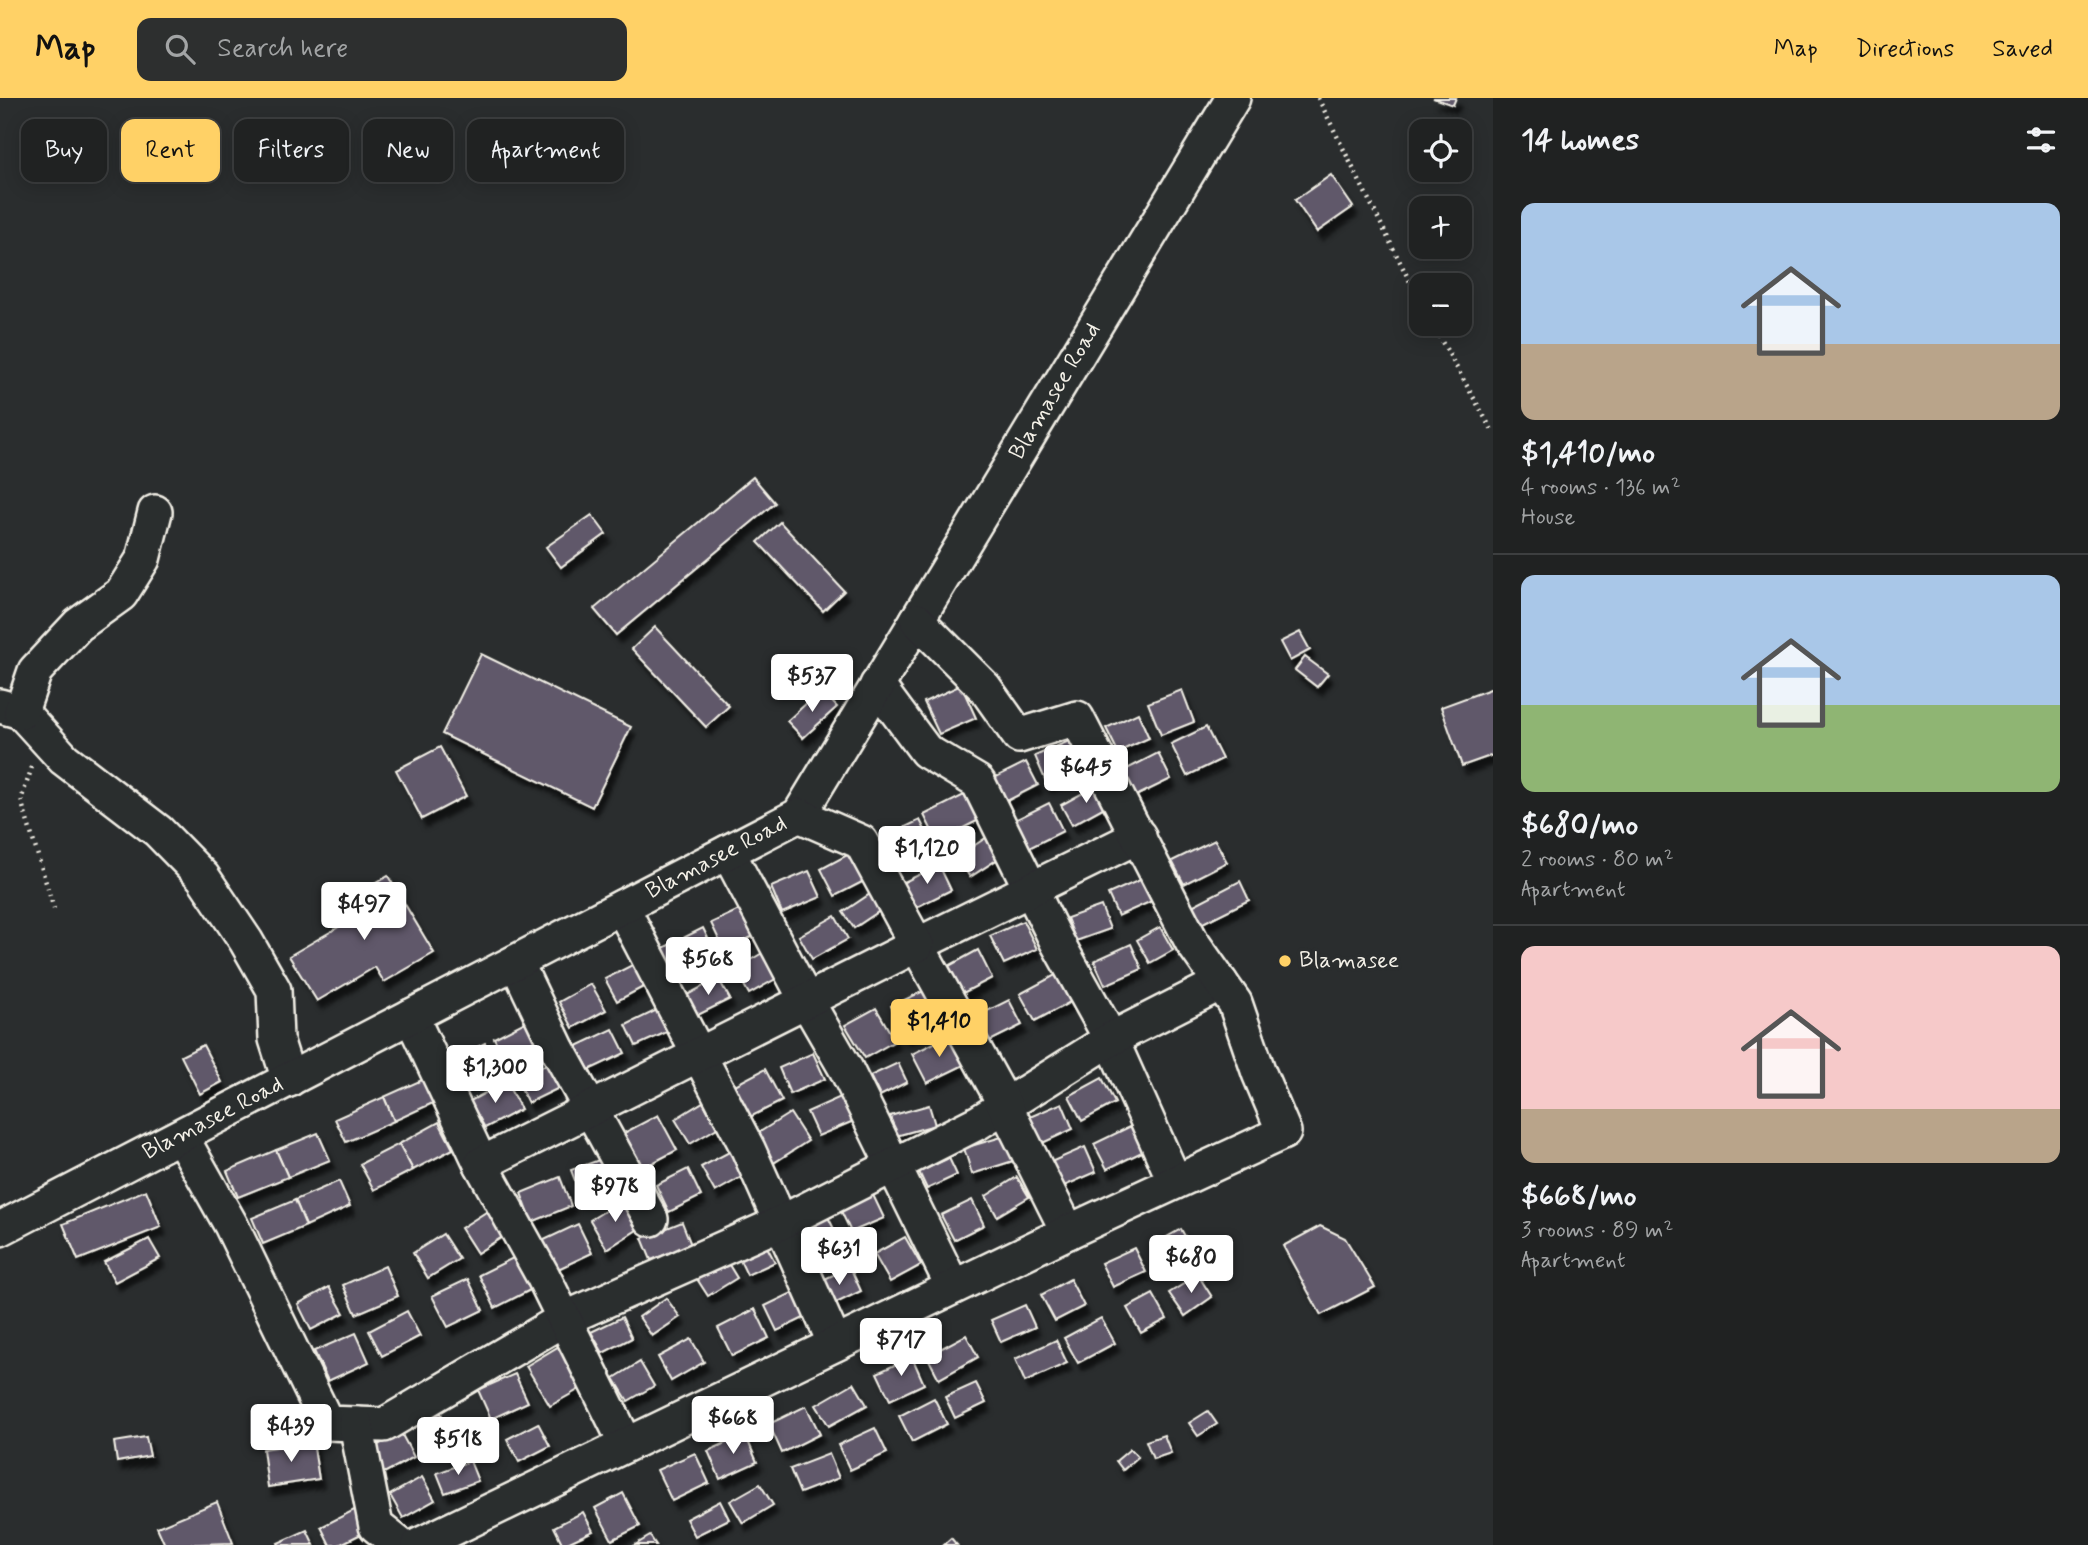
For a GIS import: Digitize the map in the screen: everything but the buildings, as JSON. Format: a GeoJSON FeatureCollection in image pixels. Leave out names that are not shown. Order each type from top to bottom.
{"type":"FeatureCollection","features":[{"type":"Feature","properties":{"kind":"street","name":"Blamasee Road"},"geometry":{"type":"LineString","coordinates":[[0,1230],[799,816],[1233,98]]}},
{"type":"Feature","properties":{"kind":"street"},"geometry":{"type":"LineString","coordinates":[[155,512],[143,559],[121,594],[78,625],[35,671],[10,709],[64,759],[158,831],[202,877],[246,941],[274,990],[276,1040],[289,1080]]}},
{"type":"Feature","properties":{"kind":"street"},"geometry":{"type":"LineString","coordinates":[[419,1545],[1068,1232],[1284,1132],[1259,1073],[1236,1003],[1192,942],[1077,718],[1019,736],[985,688],[917,620]]}},
{"type":"Feature","properties":{"kind":"street"},"geometry":{"type":"LineString","coordinates":[[877,685],[926,751],[978,782],[1111,1040],[1175,1182]]}},
{"type":"Feature","properties":{"kind":"street"},"geometry":{"type":"LineString","coordinates":[[799,816],[861,842],[1005,1107],[1068,1232]]}},
{"type":"Feature","properties":{"kind":"street"},"geometry":{"type":"LineString","coordinates":[[481,1164],[1139,836]]}},
{"type":"Feature","properties":{"kind":"street"},"geometry":{"type":"LineString","coordinates":[[728,852],[806,1000],[846,1069],[953,1287]]}},
{"type":"Feature","properties":{"kind":"street"},"geometry":{"type":"LineString","coordinates":[[622,906],[748,1149],[835,1344]]}},
{"type":"Feature","properties":{"kind":"street"},"geometry":{"type":"LineString","coordinates":[[516,962],[590,1109],[652,1219]]}},
{"type":"Feature","properties":{"kind":"street"},"geometry":{"type":"LineString","coordinates":[[181,1136],[231,1225],[327,1423],[384,1425],[564,1319],[780,1223],[1005,1107],[1111,1040],[1221,982]]}},
{"type":"Feature","properties":{"kind":"street"},"geometry":{"type":"LineString","coordinates":[[411,1016],[481,1164],[564,1319],[626,1444]]}},
{"type":"Feature","properties":{"kind":"street"},"geometry":{"type":"LineString","coordinates":[[356,1424],[376,1525],[400,1545]]}},
{"type":"Feature","properties":{"kind":"path"},"geometry":{"type":"LineString","coordinates":[[1318,98],[1409,280]]}},
{"type":"Feature","properties":{"kind":"path"},"geometry":{"type":"LineString","coordinates":[[1439,336],[1493,432]]}},
{"type":"Feature","properties":{"kind":"path"},"geometry":{"type":"LineString","coordinates":[[54,909],[21,800],[32,767],[64,759]]}},
{"type":"Feature","properties":{"kind":"place","name":"Blamasee"},"geometry":{"type":"Point","coordinates":[1285,961]}}]}
